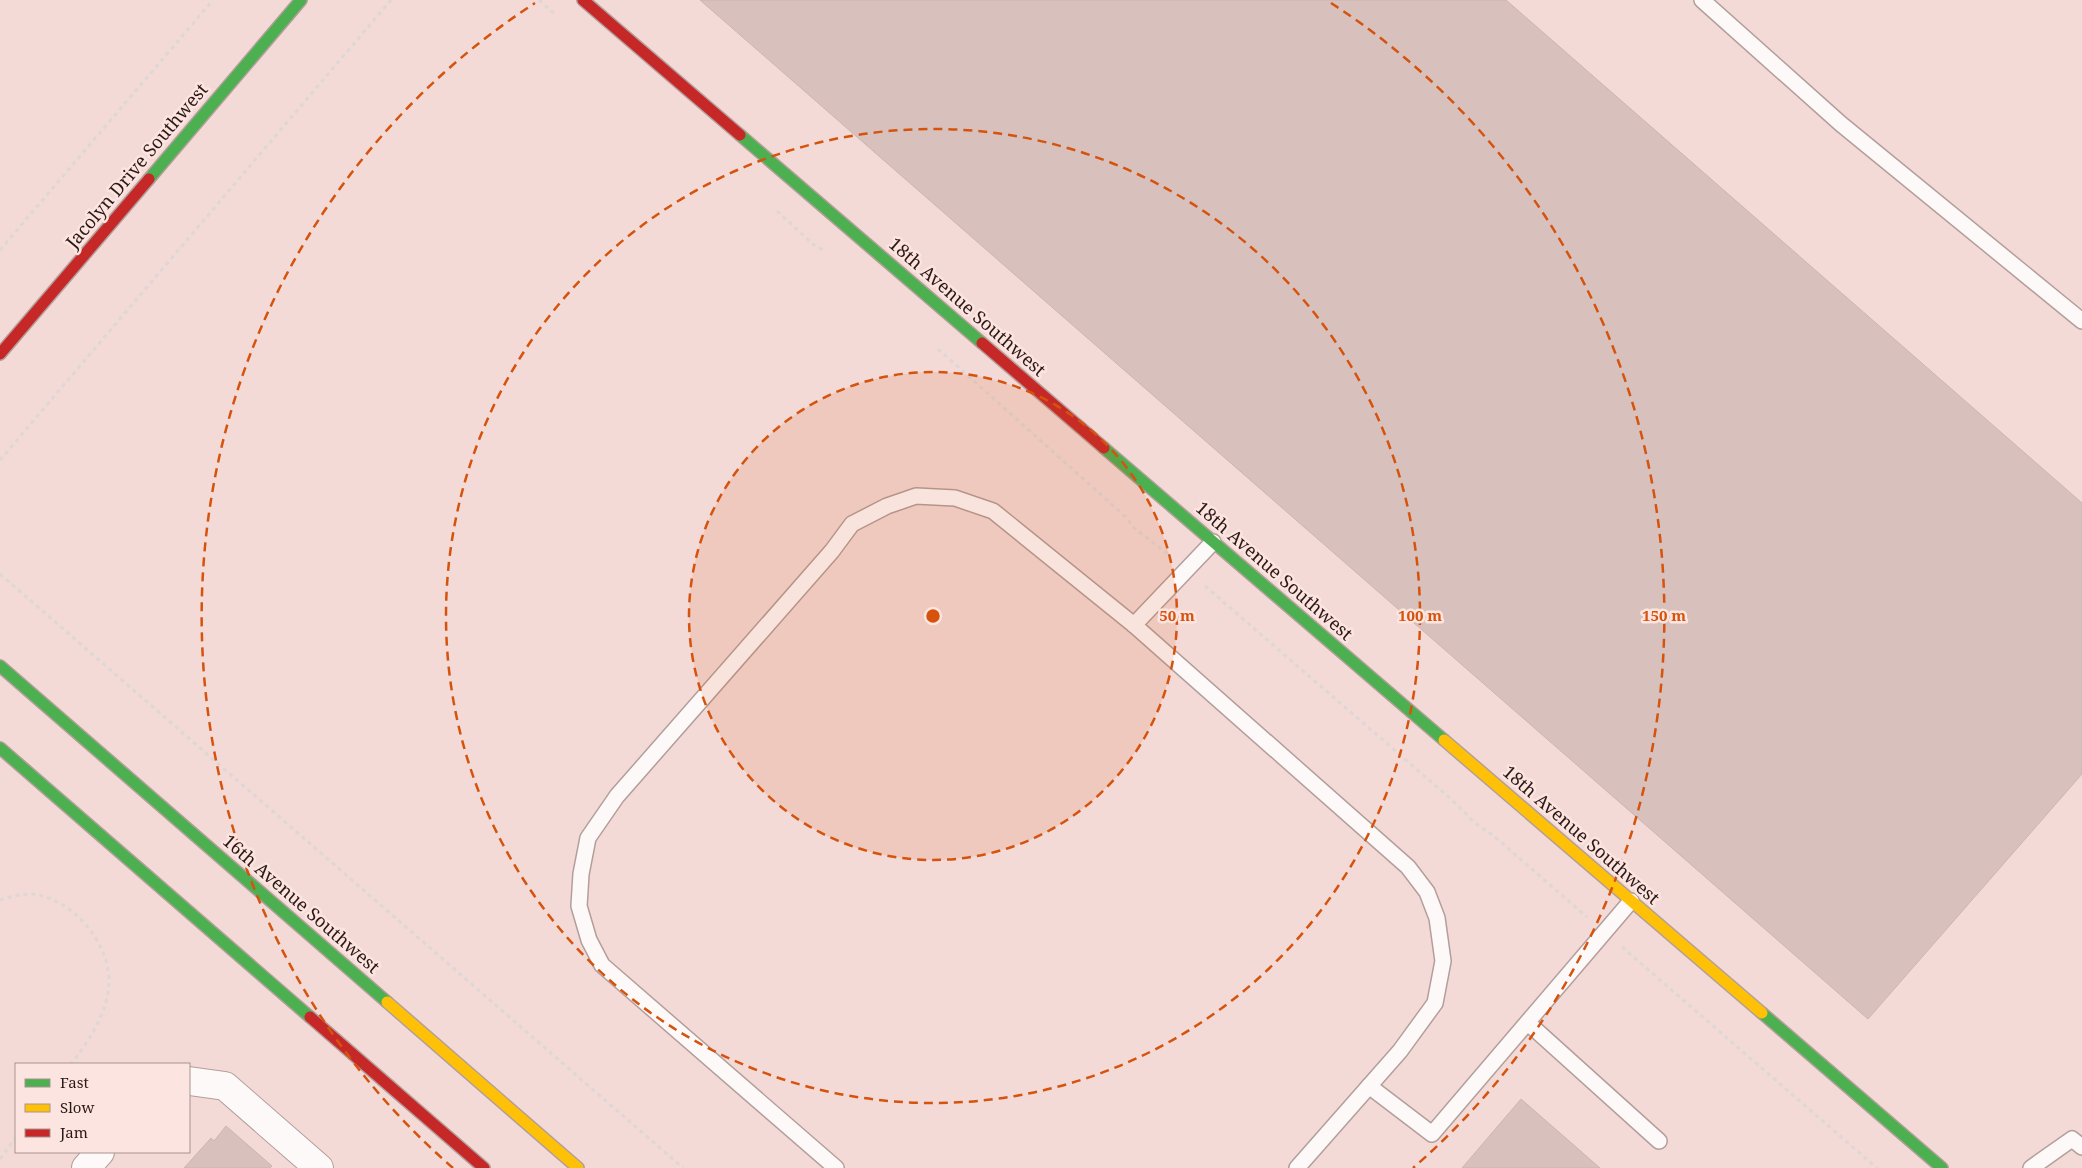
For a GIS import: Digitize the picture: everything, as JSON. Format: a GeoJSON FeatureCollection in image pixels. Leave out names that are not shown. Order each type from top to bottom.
{"type":"FeatureCollection","features":[{"type":"Feature","properties":{"kind":"street","name":"Jacolyn Drive Southwest"},"geometry":{"type":"LineString","coordinates":[[0,354],[301,0]]}},
{"type":"Feature","properties":{"kind":"street","name":"18th Avenue Southwest"},"geometry":{"type":"LineString","coordinates":[[583,0],[1942,1168]]}},
{"type":"Feature","properties":{"kind":"street","name":"16th Avenue Southwest"},"geometry":{"type":"LineString","coordinates":[[0,666],[578,1168]]}},
{"type":"Feature","properties":{"kind":"street"},"geometry":{"type":"LineString","coordinates":[[0,748],[484,1168]]}},
{"type":"Feature","properties":{"kind":"street"},"geometry":{"type":"LineString","coordinates":[[190,1081],[225,1086],[320,1168]]}},
{"type":"Feature","properties":{"kind":"street"},"geometry":{"type":"LineString","coordinates":[[86,1168],[99,1153]]}},
{"type":"Feature","properties":{"kind":"lane"},"geometry":{"type":"LineString","coordinates":[[1702,0],[1841,124],[2082,321]]}},
{"type":"Feature","properties":{"kind":"lane"},"geometry":{"type":"LineString","coordinates":[[836,1168],[602,965],[589,940],[579,906],[581,874],[588,838],[617,796],[832,551],[852,524],[887,506],[916,496],[955,498],[993,511],[1134,625],[1408,867],[1427,892],[1437,918],[1443,960],[1435,1003],[1400,1051],[1297,1168]]}},
{"type":"Feature","properties":{"kind":"lane"},"geometry":{"type":"LineString","coordinates":[[1134,625],[1213,542]]}},
{"type":"Feature","properties":{"kind":"lane"},"geometry":{"type":"LineString","coordinates":[[1369,1086],[1432,1134],[1631,901]]}},
{"type":"Feature","properties":{"kind":"lane"},"geometry":{"type":"LineString","coordinates":[[1528,1023],[1659,1140]]}},
{"type":"Feature","properties":{"kind":"lane"},"geometry":{"type":"LineString","coordinates":[[2030,1168],[2072,1139],[2082,1147]]}},
{"type":"Feature","properties":{"kind":"path"},"geometry":{"type":"LineString","coordinates":[[0,250],[213,0]]}},
{"type":"Feature","properties":{"kind":"path"},"geometry":{"type":"LineString","coordinates":[[0,460],[391,0]]}},
{"type":"Feature","properties":{"kind":"path"},"geometry":{"type":"LineString","coordinates":[[0,574],[683,1168]]}},
{"type":"Feature","properties":{"kind":"path"},"geometry":{"type":"LineString","coordinates":[[0,900],[30,894],[62,904],[88,927],[98,941],[105,958],[109,982],[103,1012],[90,1038],[73,1063]]}},
{"type":"Feature","properties":{"kind":"path"},"geometry":{"type":"LineString","coordinates":[[0,1159],[15,1138]]}},
{"type":"Feature","properties":{"kind":"building"},"geometry":{"type":"Polygon","coordinates":[[[700,0],[1506,0],[2082,503],[2082,774],[1868,1019],[700,0]]]}},
{"type":"Feature","properties":{"kind":"building"},"geometry":{"type":"Polygon","coordinates":[[[1521,1099],[1600,1168],[1462,1168],[1521,1099]]]}},
{"type":"Feature","properties":{"kind":"building"},"geometry":{"type":"Polygon","coordinates":[[[226,1126],[272,1166],[270,1168],[184,1168],[211,1138],[214,1141],[226,1126]]]}},
{"type":"Feature","properties":{"kind":"traffic: fast"},"geometry":{"type":"LineString","coordinates":[[149,179],[301,0]]}},
{"type":"Feature","properties":{"kind":"traffic: fast"},"geometry":{"type":"LineString","coordinates":[[740,135],[982,343]]}},
{"type":"Feature","properties":{"kind":"traffic: fast"},"geometry":{"type":"LineString","coordinates":[[1104,448],[1444,740]]}},
{"type":"Feature","properties":{"kind":"traffic: fast"},"geometry":{"type":"LineString","coordinates":[[0,666],[387,1002]]}},
{"type":"Feature","properties":{"kind":"traffic: fast"},"geometry":{"type":"LineString","coordinates":[[0,748],[310,1017]]}},
{"type":"Feature","properties":{"kind":"traffic: fast"},"geometry":{"type":"LineString","coordinates":[[1762,1013],[1942,1168]]}},
{"type":"Feature","properties":{"kind":"traffic: slow"},"geometry":{"type":"LineString","coordinates":[[1444,740],[1762,1013]]}},
{"type":"Feature","properties":{"kind":"traffic: slow"},"geometry":{"type":"LineString","coordinates":[[387,1002],[578,1168]]}},
{"type":"Feature","properties":{"kind":"traffic: jam"},"geometry":{"type":"LineString","coordinates":[[583,0],[740,135]]}},
{"type":"Feature","properties":{"kind":"traffic: jam"},"geometry":{"type":"LineString","coordinates":[[0,354],[149,179]]}},
{"type":"Feature","properties":{"kind":"traffic: jam"},"geometry":{"type":"LineString","coordinates":[[982,343],[1104,448]]}},
{"type":"Feature","properties":{"kind":"traffic: jam"},"geometry":{"type":"LineString","coordinates":[[310,1017],[484,1168]]}}]}
